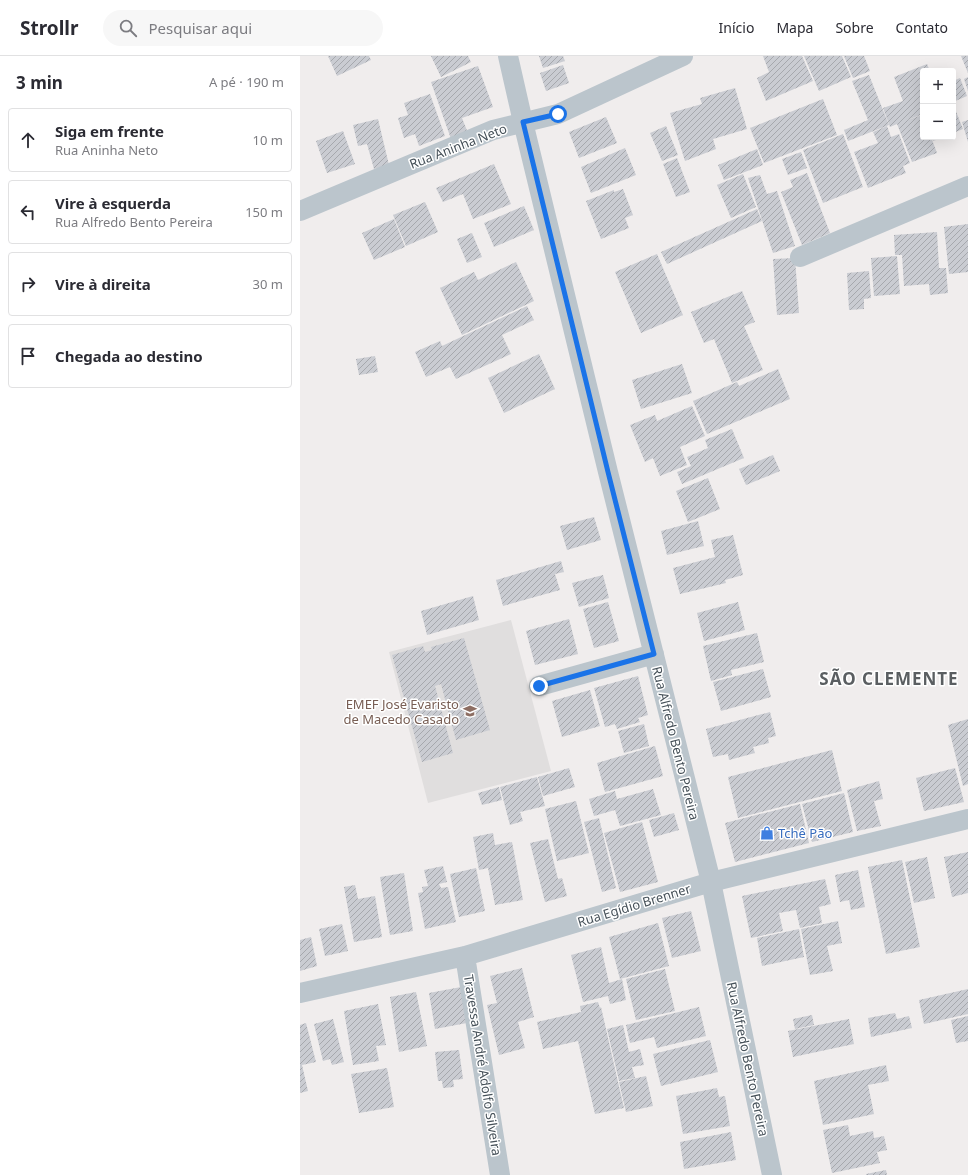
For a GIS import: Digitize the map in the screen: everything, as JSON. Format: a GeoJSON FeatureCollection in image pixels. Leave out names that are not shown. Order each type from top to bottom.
{"type":"FeatureCollection","features":[{"type":"Feature","properties":{"kind":"street","name":"Rua Alfredo Bento Pereira"},"geometry":{"type":"LineString","coordinates":[[508,56],[608,472],[711,882],[772,1175]]}},
{"type":"Feature","properties":{"kind":"street","name":"Rua Aninha Neto"},"geometry":{"type":"LineString","coordinates":[[300,211],[493,130],[558,114],[683,56]]}},
{"type":"Feature","properties":{"kind":"street"},"geometry":{"type":"LineString","coordinates":[[800,257],[968,186]]}},
{"type":"Feature","properties":{"kind":"street"},"geometry":{"type":"LineString","coordinates":[[539,686],[654,654]]}},
{"type":"Feature","properties":{"kind":"street","name":"Rua Egídio Brenner"},"geometry":{"type":"LineString","coordinates":[[300,993],[465,956],[711,882],[968,819]]}},
{"type":"Feature","properties":{"kind":"street","name":"Travessa André Adolfo Silveira"},"geometry":{"type":"LineString","coordinates":[[465,956],[500,1175]]}},
{"type":"Feature","properties":{"kind":"shaded area","name":"EMEF José Evaristo de Macedo Casado"},"geometry":{"type":"Polygon","coordinates":[[[511,620],[551,771],[428,803],[389,652],[511,620]]]}},
{"type":"Feature","properties":{"kind":"building"},"geometry":{"type":"Polygon","coordinates":[[[328,56],[369,56],[371,60],[337,76],[328,56]]]}},
{"type":"Feature","properties":{"kind":"building"},"geometry":{"type":"Polygon","coordinates":[[[431,56],[468,56],[471,62],[441,77],[431,56]]]}},
{"type":"Feature","properties":{"kind":"building"},"geometry":{"type":"Polygon","coordinates":[[[539,56],[563,56],[565,61],[543,68],[539,56]]]}},
{"type":"Feature","properties":{"kind":"building"},"geometry":{"type":"Polygon","coordinates":[[[763,56],[802,56],[813,81],[766,101],[757,78],[769,72],[763,56]]]}},
{"type":"Feature","properties":{"kind":"building"},"geometry":{"type":"Polygon","coordinates":[[[804,56],[842,56],[851,77],[819,91],[804,56]]]}},
{"type":"Feature","properties":{"kind":"building"},"geometry":{"type":"Polygon","coordinates":[[[844,56],[864,56],[870,71],[853,78],[844,56]]]}},
{"type":"Feature","properties":{"kind":"building"},"geometry":{"type":"Polygon","coordinates":[[[961,56],[968,56],[968,73],[961,56]]]}},
{"type":"Feature","properties":{"kind":"building"},"geometry":{"type":"Polygon","coordinates":[[[927,64],[929,68],[920,68],[920,115],[905,121],[920,116],[920,140],[932,140],[937,153],[912,162],[897,124],[890,127],[883,108],[903,101],[894,77],[927,64]]]}},
{"type":"Feature","properties":{"kind":"building"},"geometry":{"type":"Polygon","coordinates":[[[563,65],[569,83],[546,91],[540,73],[563,65]]]}},
{"type":"Feature","properties":{"kind":"building"},"geometry":{"type":"Polygon","coordinates":[[[478,66],[493,107],[462,118],[468,133],[451,139],[431,82],[478,66]]]}},
{"type":"Feature","properties":{"kind":"building"},"geometry":{"type":"Polygon","coordinates":[[[869,75],[889,125],[848,141],[844,130],[868,120],[852,81],[869,75]]]}},
{"type":"Feature","properties":{"kind":"building"},"geometry":{"type":"Polygon","coordinates":[[[968,77],[968,91],[964,79],[968,77]]]}},
{"type":"Feature","properties":{"kind":"building"},"geometry":{"type":"Polygon","coordinates":[[[960,78],[967,96],[956,101],[956,80],[960,78]]]}},
{"type":"Feature","properties":{"kind":"building"},"geometry":{"type":"Polygon","coordinates":[[[735,88],[747,129],[713,139],[716,149],[685,161],[670,113],[702,104],[700,98],[735,88]]]}},
{"type":"Feature","properties":{"kind":"building"},"geometry":{"type":"Polygon","coordinates":[[[430,94],[445,136],[419,146],[415,134],[404,138],[398,118],[408,115],[404,103],[430,94]]]}},
{"type":"Feature","properties":{"kind":"building"},"geometry":{"type":"Polygon","coordinates":[[[823,99],[837,135],[764,163],[750,128],[823,99]]]}},
{"type":"Feature","properties":{"kind":"building"},"geometry":{"type":"Polygon","coordinates":[[[956,112],[963,129],[956,132],[956,112]]]}},
{"type":"Feature","properties":{"kind":"building"},"geometry":{"type":"Polygon","coordinates":[[[606,117],[617,143],[579,158],[569,132],[606,117]]]}},
{"type":"Feature","properties":{"kind":"building"},"geometry":{"type":"Polygon","coordinates":[[[378,119],[389,165],[374,169],[367,144],[358,146],[353,125],[378,119]]]}},
{"type":"Feature","properties":{"kind":"building"},"geometry":{"type":"Polygon","coordinates":[[[968,120],[968,142],[962,122],[968,120]]]}},
{"type":"Feature","properties":{"kind":"building"},"geometry":{"type":"Polygon","coordinates":[[[666,126],[678,155],[662,161],[650,133],[666,126]]]}},
{"type":"Feature","properties":{"kind":"building"},"geometry":{"type":"Polygon","coordinates":[[[887,126],[891,137],[899,134],[910,163],[903,166],[906,173],[868,188],[854,152],[878,143],[873,132],[887,126]]]}},
{"type":"Feature","properties":{"kind":"building"},"geometry":{"type":"Polygon","coordinates":[[[343,131],[355,164],[327,173],[316,141],[343,131]]]}},
{"type":"Feature","properties":{"kind":"building"},"geometry":{"type":"Polygon","coordinates":[[[843,134],[863,187],[823,203],[803,150],[843,134]]]}},
{"type":"Feature","properties":{"kind":"building"},"geometry":{"type":"Polygon","coordinates":[[[625,148],[636,175],[591,193],[581,167],[625,148]]]}},
{"type":"Feature","properties":{"kind":"building"},"geometry":{"type":"Polygon","coordinates":[[[757,149],[763,165],[724,180],[718,165],[757,149]]]}},
{"type":"Feature","properties":{"kind":"building"},"geometry":{"type":"Polygon","coordinates":[[[801,152],[807,168],[788,175],[782,159],[801,152]]]}},
{"type":"Feature","properties":{"kind":"building"},"geometry":{"type":"Polygon","coordinates":[[[677,158],[690,192],[676,197],[663,164],[677,158]]]}},
{"type":"Feature","properties":{"kind":"building"},"geometry":{"type":"Polygon","coordinates":[[[494,164],[511,204],[473,219],[463,194],[443,202],[436,188],[494,164]]]}},
{"type":"Feature","properties":{"kind":"building"},"geometry":{"type":"Polygon","coordinates":[[[807,173],[830,233],[802,245],[781,192],[793,187],[790,180],[807,173]]]}},
{"type":"Feature","properties":{"kind":"building"},"geometry":{"type":"Polygon","coordinates":[[[743,174],[756,207],[731,218],[717,185],[743,174]]]}},
{"type":"Feature","properties":{"kind":"building"},"geometry":{"type":"Polygon","coordinates":[[[760,175],[767,194],[777,191],[795,246],[773,253],[748,178],[760,175]]]}},
{"type":"Feature","properties":{"kind":"building"},"geometry":{"type":"Polygon","coordinates":[[[623,189],[633,215],[625,218],[629,228],[601,239],[586,201],[614,190],[614,192],[623,189]]]}},
{"type":"Feature","properties":{"kind":"building"},"geometry":{"type":"Polygon","coordinates":[[[425,202],[438,232],[406,246],[393,215],[425,202]]]}},
{"type":"Feature","properties":{"kind":"building"},"geometry":{"type":"Polygon","coordinates":[[[524,206],[534,230],[494,247],[484,223],[524,206]]]}},
{"type":"Feature","properties":{"kind":"building"},"geometry":{"type":"Polygon","coordinates":[[[757,209],[762,221],[667,264],[661,252],[757,209]]]}},
{"type":"Feature","properties":{"kind":"building"},"geometry":{"type":"Polygon","coordinates":[[[394,219],[405,247],[374,260],[362,233],[394,219]]]}},
{"type":"Feature","properties":{"kind":"building"},"geometry":{"type":"Polygon","coordinates":[[[968,224],[968,272],[949,274],[944,227],[968,224]]]}},
{"type":"Feature","properties":{"kind":"building"},"geometry":{"type":"Polygon","coordinates":[[[937,232],[939,268],[946,268],[948,293],[930,295],[929,284],[904,286],[902,255],[895,255],[894,235],[937,232]]]}},
{"type":"Feature","properties":{"kind":"building"},"geometry":{"type":"Polygon","coordinates":[[[472,233],[482,257],[467,263],[457,239],[472,233]]]}},
{"type":"Feature","properties":{"kind":"building"},"geometry":{"type":"Polygon","coordinates":[[[657,254],[683,315],[641,333],[615,272],[657,254]]]}},
{"type":"Feature","properties":{"kind":"building"},"geometry":{"type":"Polygon","coordinates":[[[897,256],[900,294],[874,296],[871,258],[897,256]]]}},
{"type":"Feature","properties":{"kind":"building"},"geometry":{"type":"Polygon","coordinates":[[[795,258],[799,313],[777,315],[773,259],[795,258]]]}},
{"type":"Feature","properties":{"kind":"building"},"geometry":{"type":"Polygon","coordinates":[[[516,262],[534,301],[462,335],[440,288],[474,272],[478,280],[516,262]]]}},
{"type":"Feature","properties":{"kind":"building"},"geometry":{"type":"Polygon","coordinates":[[[869,271],[871,298],[864,299],[864,309],[849,310],[847,273],[869,271]]]}},
{"type":"Feature","properties":{"kind":"building"},"geometry":{"type":"Polygon","coordinates":[[[742,291],[755,322],[744,326],[763,370],[732,383],[714,339],[704,343],[691,312],[742,291]]]}},
{"type":"Feature","properties":{"kind":"building"},"geometry":{"type":"Polygon","coordinates":[[[527,306],[534,320],[502,335],[511,354],[456,379],[450,367],[426,377],[415,352],[440,341],[442,346],[527,306]]]}},
{"type":"Feature","properties":{"kind":"building"},"geometry":{"type":"Polygon","coordinates":[[[539,354],[555,389],[504,413],[488,378],[539,354]]]}},
{"type":"Feature","properties":{"kind":"building"},"geometry":{"type":"Polygon","coordinates":[[[375,356],[378,372],[359,375],[356,359],[375,356]]]}},
{"type":"Feature","properties":{"kind":"building"},"geometry":{"type":"Polygon","coordinates":[[[682,364],[692,393],[641,409],[632,380],[682,364]]]}},
{"type":"Feature","properties":{"kind":"building"},"geometry":{"type":"Polygon","coordinates":[[[778,369],[790,399],[707,434],[693,401],[737,382],[739,386],[778,369]]]}},
{"type":"Feature","properties":{"kind":"building"},"geometry":{"type":"Polygon","coordinates":[[[692,406],[705,436],[680,447],[687,465],[660,476],[653,458],[645,462],[630,425],[655,415],[657,421],[692,406]]]}},
{"type":"Feature","properties":{"kind":"building"},"geometry":{"type":"Polygon","coordinates":[[[732,429],[744,458],[682,484],[677,472],[691,466],[687,457],[708,448],[705,440],[732,429]]]}},
{"type":"Feature","properties":{"kind":"building"},"geometry":{"type":"Polygon","coordinates":[[[773,455],[780,471],[746,485],[739,469],[773,455]]]}},
{"type":"Feature","properties":{"kind":"building"},"geometry":{"type":"Polygon","coordinates":[[[708,478],[720,509],[688,522],[676,491],[708,478]]]}},
{"type":"Feature","properties":{"kind":"building"},"geometry":{"type":"Polygon","coordinates":[[[594,517],[601,540],[567,550],[560,526],[594,517]]]}},
{"type":"Feature","properties":{"kind":"building"},"geometry":{"type":"Polygon","coordinates":[[[698,521],[704,546],[667,555],[661,531],[698,521]]]}},
{"type":"Feature","properties":{"kind":"building"},"geometry":{"type":"Polygon","coordinates":[[[733,535],[743,575],[725,580],[726,583],[680,594],[673,568],[715,557],[711,540],[733,535]]]}},
{"type":"Feature","properties":{"kind":"building"},"geometry":{"type":"Polygon","coordinates":[[[561,561],[564,572],[555,574],[560,590],[503,606],[496,580],[561,561]]]}},
{"type":"Feature","properties":{"kind":"building"},"geometry":{"type":"Polygon","coordinates":[[[603,575],[609,598],[579,607],[572,583],[603,575]]]}},
{"type":"Feature","properties":{"kind":"building"},"geometry":{"type":"Polygon","coordinates":[[[473,596],[479,620],[427,635],[421,611],[473,596]]]}},
{"type":"Feature","properties":{"kind":"building"},"geometry":{"type":"Polygon","coordinates":[[[608,602],[619,641],[594,648],[583,609],[608,602]]]}},
{"type":"Feature","properties":{"kind":"building"},"geometry":{"type":"Polygon","coordinates":[[[738,602],[745,630],[704,641],[697,613],[738,602]]]}},
{"type":"Feature","properties":{"kind":"building"},"geometry":{"type":"Polygon","coordinates":[[[569,619],[578,654],[535,665],[526,631],[569,619]]]}},
{"type":"Feature","properties":{"kind":"building"},"geometry":{"type":"Polygon","coordinates":[[[757,633],[764,662],[731,670],[732,675],[711,681],[703,646],[757,633]]]}},
{"type":"Feature","properties":{"kind":"building"},"geometry":{"type":"Polygon","coordinates":[[[464,638],[490,730],[456,740],[441,684],[435,686],[453,753],[422,762],[392,655],[423,646],[425,652],[432,650],[431,647],[464,638]]]}},
{"type":"Feature","properties":{"kind":"building"},"geometry":{"type":"Polygon","coordinates":[[[763,669],[771,697],[721,711],[713,682],[763,669]]]}},
{"type":"Feature","properties":{"kind":"building"},"geometry":{"type":"Polygon","coordinates":[[[638,676],[648,715],[638,718],[640,722],[617,729],[615,724],[605,727],[594,688],[638,676]]]}},
{"type":"Feature","properties":{"kind":"building"},"geometry":{"type":"Polygon","coordinates":[[[590,690],[600,726],[562,737],[552,701],[590,690]]]}},
{"type":"Feature","properties":{"kind":"building"},"geometry":{"type":"Polygon","coordinates":[[[770,712],[776,736],[768,738],[769,743],[753,747],[755,753],[729,760],[728,754],[713,757],[706,729],[770,712]]]}},
{"type":"Feature","properties":{"kind":"building"},"geometry":{"type":"Polygon","coordinates":[[[968,719],[968,784],[963,786],[948,725],[968,719]]]}},
{"type":"Feature","properties":{"kind":"building"},"geometry":{"type":"Polygon","coordinates":[[[644,724],[649,746],[624,753],[618,731],[644,724]]]}},
{"type":"Feature","properties":{"kind":"building"},"geometry":{"type":"Polygon","coordinates":[[[655,746],[663,776],[605,792],[597,763],[655,746]]]}},
{"type":"Feature","properties":{"kind":"building"},"geometry":{"type":"Polygon","coordinates":[[[832,750],[842,791],[738,818],[728,777],[832,750]]]}},
{"type":"Feature","properties":{"kind":"building"},"geometry":{"type":"Polygon","coordinates":[[[569,768],[575,787],[543,796],[538,777],[569,768]]]}},
{"type":"Feature","properties":{"kind":"building"},"geometry":{"type":"Polygon","coordinates":[[[955,768],[964,802],[924,811],[916,778],[955,768]]]}},
{"type":"Feature","properties":{"kind":"building"},"geometry":{"type":"Polygon","coordinates":[[[537,777],[545,806],[520,812],[523,821],[510,825],[500,787],[537,777]]]}},
{"type":"Feature","properties":{"kind":"building"},"geometry":{"type":"Polygon","coordinates":[[[879,781],[883,799],[874,801],[881,826],[857,831],[847,790],[879,781]]]}},
{"type":"Feature","properties":{"kind":"building"},"geometry":{"type":"Polygon","coordinates":[[[499,787],[502,800],[482,805],[478,793],[499,787]]]}},
{"type":"Feature","properties":{"kind":"building"},"geometry":{"type":"Polygon","coordinates":[[[653,789],[661,815],[620,826],[615,810],[594,816],[589,799],[615,791],[617,799],[653,789]]]}},
{"type":"Feature","properties":{"kind":"building"},"geometry":{"type":"Polygon","coordinates":[[[844,793],[853,832],[812,842],[802,804],[844,793]]]}},
{"type":"Feature","properties":{"kind":"building"},"geometry":{"type":"Polygon","coordinates":[[[576,801],[589,853],[557,861],[545,809],[576,801]]]}},
{"type":"Feature","properties":{"kind":"building","name":"Tchê Pão"},"geometry":{"type":"Polygon","coordinates":[[[800,804],[809,843],[735,862],[725,823],[800,804]]]}},
{"type":"Feature","properties":{"kind":"building"},"geometry":{"type":"Polygon","coordinates":[[[674,813],[679,830],[654,837],[649,820],[674,813]]]}},
{"type":"Feature","properties":{"kind":"building"},"geometry":{"type":"Polygon","coordinates":[[[599,818],[616,888],[602,892],[584,822],[599,818]]]}},
{"type":"Feature","properties":{"kind":"building"},"geometry":{"type":"Polygon","coordinates":[[[642,822],[658,882],[620,892],[604,833],[642,822]]]}},
{"type":"Feature","properties":{"kind":"building"},"geometry":{"type":"Polygon","coordinates":[[[493,833],[495,845],[512,842],[523,900],[495,905],[488,868],[479,870],[473,837],[493,833]]]}},
{"type":"Feature","properties":{"kind":"building"},"geometry":{"type":"Polygon","coordinates":[[[548,839],[558,879],[562,878],[567,896],[545,902],[530,843],[548,839]]]}},
{"type":"Feature","properties":{"kind":"building"},"geometry":{"type":"Polygon","coordinates":[[[968,852],[968,893],[952,897],[944,857],[968,852]]]}},
{"type":"Feature","properties":{"kind":"building"},"geometry":{"type":"Polygon","coordinates":[[[927,857],[935,898],[914,903],[905,862],[927,857]]]}},
{"type":"Feature","properties":{"kind":"building"},"geometry":{"type":"Polygon","coordinates":[[[902,860],[920,947],[886,954],[868,867],[902,860]]]}},
{"type":"Feature","properties":{"kind":"building"},"geometry":{"type":"Polygon","coordinates":[[[443,866],[447,882],[439,884],[441,888],[448,887],[456,922],[425,929],[418,893],[423,892],[422,887],[428,886],[424,870],[443,866]]]}},
{"type":"Feature","properties":{"kind":"building"},"geometry":{"type":"Polygon","coordinates":[[[476,868],[485,911],[459,917],[450,874],[476,868]]]}},
{"type":"Feature","properties":{"kind":"building"},"geometry":{"type":"Polygon","coordinates":[[[858,870],[865,907],[851,910],[849,900],[840,902],[835,875],[858,870]]]}},
{"type":"Feature","properties":{"kind":"building"},"geometry":{"type":"Polygon","coordinates":[[[404,873],[413,931],[390,935],[380,877],[404,873]]]}},
{"type":"Feature","properties":{"kind":"building"},"geometry":{"type":"Polygon","coordinates":[[[825,879],[831,904],[819,907],[822,923],[800,928],[796,910],[779,913],[783,931],[751,938],[742,896],[825,879]]]}},
{"type":"Feature","properties":{"kind":"building"},"geometry":{"type":"Polygon","coordinates":[[[355,885],[358,899],[375,896],[382,937],[354,942],[344,887],[355,885]]]}},
{"type":"Feature","properties":{"kind":"building"},"geometry":{"type":"Polygon","coordinates":[[[691,911],[701,951],[672,958],[662,918],[691,911]]]}},
{"type":"Feature","properties":{"kind":"building"},"geometry":{"type":"Polygon","coordinates":[[[838,921],[842,943],[827,946],[833,971],[810,975],[801,929],[838,921]]]}},
{"type":"Feature","properties":{"kind":"building"},"geometry":{"type":"Polygon","coordinates":[[[658,923],[669,966],[620,979],[609,937],[658,923]]]}},
{"type":"Feature","properties":{"kind":"building"},"geometry":{"type":"Polygon","coordinates":[[[342,924],[348,951],[325,956],[319,929],[342,924]]]}},
{"type":"Feature","properties":{"kind":"building"},"geometry":{"type":"Polygon","coordinates":[[[799,929],[804,957],[762,966],[757,938],[799,929]]]}},
{"type":"Feature","properties":{"kind":"building"},"geometry":{"type":"Polygon","coordinates":[[[311,937],[317,966],[300,971],[300,940],[311,937]]]}},
{"type":"Feature","properties":{"kind":"building"},"geometry":{"type":"Polygon","coordinates":[[[601,947],[609,983],[622,979],[626,1000],[610,1004],[608,996],[583,1002],[571,955],[601,947]]]}},
{"type":"Feature","properties":{"kind":"building"},"geometry":{"type":"Polygon","coordinates":[[[522,968],[534,1017],[518,1022],[525,1048],[499,1055],[487,1005],[497,1003],[490,976],[522,968]]]}},
{"type":"Feature","properties":{"kind":"building"},"geometry":{"type":"Polygon","coordinates":[[[665,969],[675,1011],[636,1020],[626,979],[665,969]]]}},
{"type":"Feature","properties":{"kind":"building"},"geometry":{"type":"Polygon","coordinates":[[[461,987],[467,1023],[435,1029],[429,993],[461,987]]]}},
{"type":"Feature","properties":{"kind":"building"},"geometry":{"type":"Polygon","coordinates":[[[968,989],[968,1014],[924,1024],[919,1000],[968,989]]]}},
{"type":"Feature","properties":{"kind":"building"},"geometry":{"type":"Polygon","coordinates":[[[416,992],[427,1046],[399,1052],[390,997],[416,992]]]}},
{"type":"Feature","properties":{"kind":"building"},"geometry":{"type":"Polygon","coordinates":[[[598,1002],[600,1008],[601,1007],[624,1108],[595,1114],[578,1041],[543,1049],[537,1022],[581,1012],[580,1006],[598,1002]]]}},
{"type":"Feature","properties":{"kind":"building"},"geometry":{"type":"Polygon","coordinates":[[[378,1004],[386,1045],[376,1046],[379,1061],[353,1065],[344,1011],[378,1004]]]}},
{"type":"Feature","properties":{"kind":"building"},"geometry":{"type":"Polygon","coordinates":[[[699,1007],[706,1036],[657,1048],[654,1037],[630,1043],[626,1025],[699,1007]]]}},
{"type":"Feature","properties":{"kind":"building"},"geometry":{"type":"Polygon","coordinates":[[[895,1013],[897,1019],[909,1016],[912,1028],[871,1037],[868,1018],[895,1013]]]}},
{"type":"Feature","properties":{"kind":"building"},"geometry":{"type":"Polygon","coordinates":[[[812,1015],[814,1025],[795,1029],[793,1019],[812,1015]]]}},
{"type":"Feature","properties":{"kind":"building"},"geometry":{"type":"Polygon","coordinates":[[[968,1016],[968,1041],[956,1043],[951,1020],[968,1016]]]}},
{"type":"Feature","properties":{"kind":"building"},"geometry":{"type":"Polygon","coordinates":[[[333,1019],[344,1062],[332,1065],[330,1059],[323,1061],[314,1024],[333,1019]]]}},
{"type":"Feature","properties":{"kind":"building"},"geometry":{"type":"Polygon","coordinates":[[[849,1019],[854,1044],[793,1057],[788,1031],[849,1019]]]}},
{"type":"Feature","properties":{"kind":"building"},"geometry":{"type":"Polygon","coordinates":[[[306,1023],[316,1062],[302,1065],[308,1091],[300,1093],[300,1025],[306,1023]]]}},
{"type":"Feature","properties":{"kind":"building"},"geometry":{"type":"Polygon","coordinates":[[[623,1025],[629,1052],[640,1049],[644,1065],[632,1067],[635,1078],[619,1081],[607,1029],[623,1025]]]}},
{"type":"Feature","properties":{"kind":"building"},"geometry":{"type":"Polygon","coordinates":[[[710,1040],[718,1072],[661,1086],[653,1054],[710,1040]]]}},
{"type":"Feature","properties":{"kind":"building"},"geometry":{"type":"Polygon","coordinates":[[[459,1050],[463,1079],[453,1080],[454,1087],[443,1088],[442,1081],[438,1081],[435,1052],[459,1050]]]}},
{"type":"Feature","properties":{"kind":"building"},"geometry":{"type":"Polygon","coordinates":[[[886,1065],[889,1081],[868,1085],[874,1114],[823,1125],[814,1081],[886,1065]]]}},
{"type":"Feature","properties":{"kind":"building"},"geometry":{"type":"Polygon","coordinates":[[[387,1068],[394,1107],[359,1113],[351,1074],[387,1068]]]}},
{"type":"Feature","properties":{"kind":"building"},"geometry":{"type":"Polygon","coordinates":[[[646,1076],[653,1106],[626,1112],[619,1082],[646,1076]]]}},
{"type":"Feature","properties":{"kind":"building"},"geometry":{"type":"Polygon","coordinates":[[[717,1088],[719,1097],[725,1096],[730,1126],[683,1134],[676,1096],[717,1088]]]}},
{"type":"Feature","properties":{"kind":"building"},"geometry":{"type":"Polygon","coordinates":[[[848,1125],[850,1136],[873,1131],[874,1138],[884,1136],[887,1150],[877,1152],[880,1163],[832,1173],[823,1130],[848,1125]]]}},
{"type":"Feature","properties":{"kind":"building"},"geometry":{"type":"Polygon","coordinates":[[[731,1132],[736,1160],[684,1169],[680,1142],[731,1132]]]}},
{"type":"Feature","properties":{"kind":"building"},"geometry":{"type":"Polygon","coordinates":[[[886,1170],[887,1175],[866,1175],[866,1174],[886,1170]]]}},
{"type":"Feature","properties":{"kind":"place","name":"EMEF José Evaristo de Macedo Casado"},"geometry":{"type":"Point","coordinates":[470,711]}},
{"type":"Feature","properties":{"kind":"place","name":"Tchê Pão"},"geometry":{"type":"Point","coordinates":[767,833]}},
{"type":"Feature","properties":{"kind":"district","name":"SÃO CLEMENTE"},"geometry":{"type":"Point","coordinates":[889,678]}},
{"type":"Feature","properties":{"kind":"route"},"geometry":{"type":"LineString","coordinates":[[539,686],[654,654],[523,122],[558,114]]}}]}
